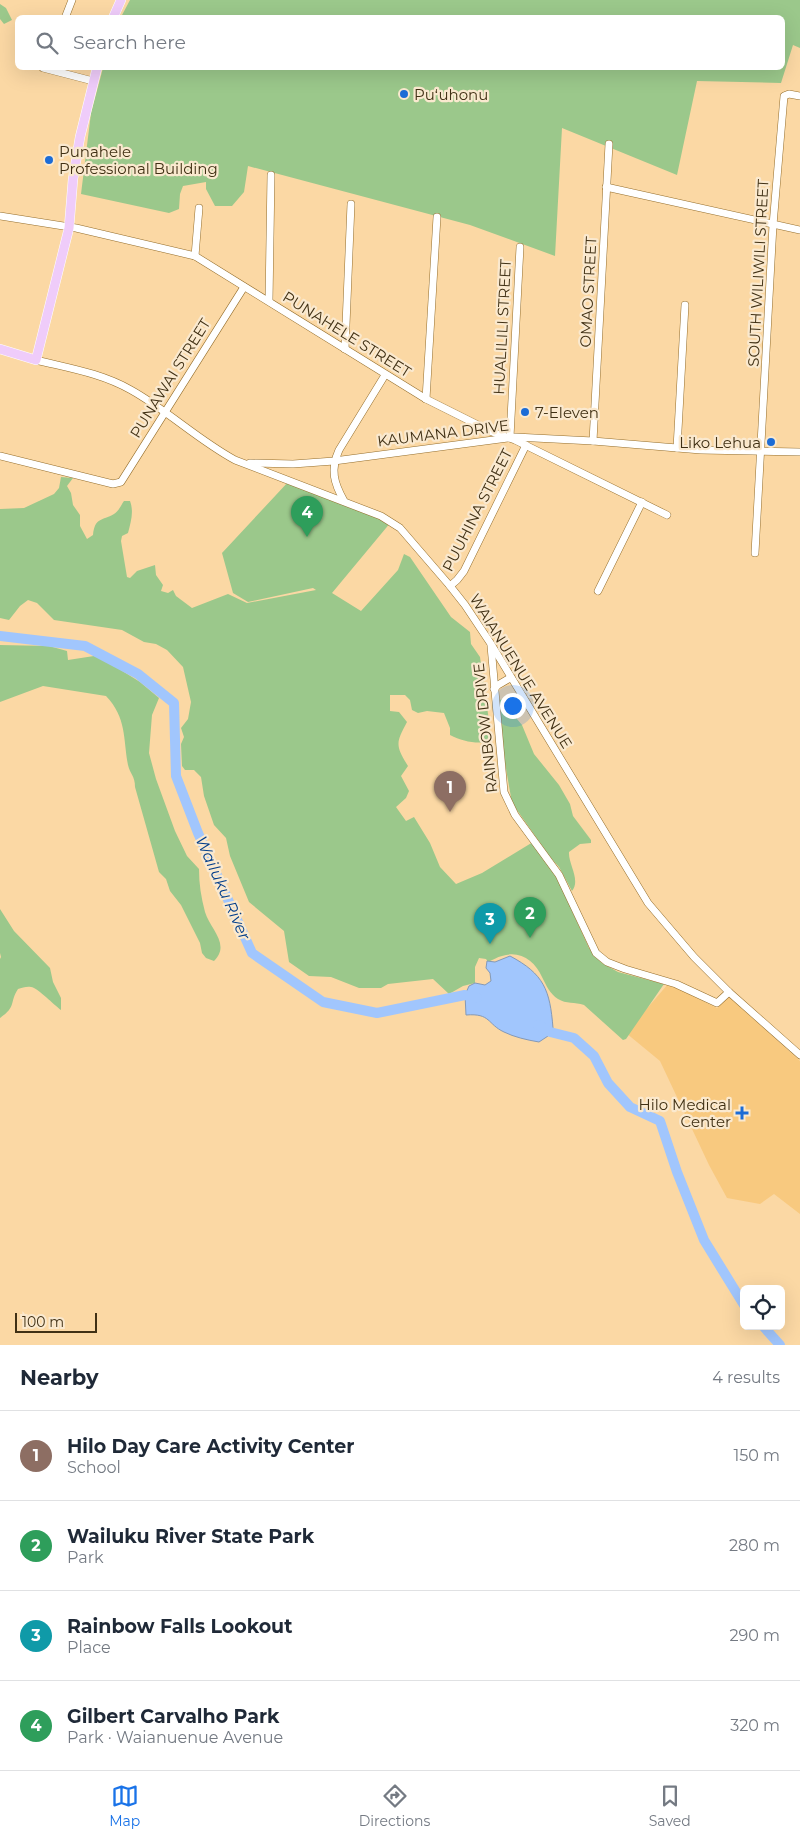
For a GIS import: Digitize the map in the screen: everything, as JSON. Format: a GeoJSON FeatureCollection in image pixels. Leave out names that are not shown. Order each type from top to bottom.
{"type":"FeatureCollection","features":[{"type":"Feature","properties":{"kind":"main road"},"geometry":{"type":"LineString","coordinates":[[114,15],[120,0]]}},
{"type":"Feature","properties":{"kind":"main road"},"geometry":{"type":"LineString","coordinates":[[36,360],[69,228],[82,129],[96,70]]}},
{"type":"Feature","properties":{"kind":"main road","name":"WAIANUENUE AVENUE"},"geometry":{"type":"LineString","coordinates":[[0,350],[36,360]]}},
{"type":"Feature","properties":{"kind":"street"},"geometry":{"type":"LineString","coordinates":[[66,15],[72,0]]}},
{"type":"Feature","properties":{"kind":"street"},"geometry":{"type":"LineString","coordinates":[[55,70],[93,81]]}},
{"type":"Feature","properties":{"kind":"street","name":"SOUTH WILIWILI STREET"},"geometry":{"type":"LineString","coordinates":[[755,553],[773,225],[784,96],[788,94],[800,96]]}},
{"type":"Feature","properties":{"kind":"street","name":"OMAO STREET"},"geometry":{"type":"LineString","coordinates":[[594,441],[608,144]]}},
{"type":"Feature","properties":{"kind":"street"},"geometry":{"type":"LineString","coordinates":[[268,301],[271,175]]}},
{"type":"Feature","properties":{"kind":"street"},"geometry":{"type":"LineString","coordinates":[[606,187],[800,230]]}},
{"type":"Feature","properties":{"kind":"street"},"geometry":{"type":"LineString","coordinates":[[345,349],[351,204]]}},
{"type":"Feature","properties":{"kind":"street"},"geometry":{"type":"LineString","coordinates":[[195,256],[199,208]]}},
{"type":"Feature","properties":{"kind":"street","name":"PUNAHELE STREET"},"geometry":{"type":"LineString","coordinates":[[0,216],[69,228],[195,256],[426,399],[492,432],[510,437],[667,515]]}},
{"type":"Feature","properties":{"kind":"street"},"geometry":{"type":"LineString","coordinates":[[426,399],[437,217]]}},
{"type":"Feature","properties":{"kind":"street","name":"HUALILILI STREET"},"geometry":{"type":"LineString","coordinates":[[510,437],[520,248]]}},
{"type":"Feature","properties":{"kind":"street","name":"PUNAWAI STREET"},"geometry":{"type":"LineString","coordinates":[[0,456],[113,484],[119,483],[123,480],[244,287]]}},
{"type":"Feature","properties":{"kind":"street"},"geometry":{"type":"LineString","coordinates":[[677,448],[685,305]]}},
{"type":"Feature","properties":{"kind":"street","name":"WAIANUENUE AVENUE"},"geometry":{"type":"LineString","coordinates":[[36,360],[95,374],[116,383],[165,412],[213,448],[249,467],[344,501],[382,517],[400,528],[465,605],[491,644],[648,903],[694,957],[729,992],[800,1055]]}},
{"type":"Feature","properties":{"kind":"street"},"geometry":{"type":"LineString","coordinates":[[344,501],[334,477],[334,462],[339,450],[385,375]]}},
{"type":"Feature","properties":{"kind":"street"},"geometry":{"type":"LineString","coordinates":[[470,422],[482,431],[483,441]]}},
{"type":"Feature","properties":{"kind":"street","name":"KAUMANA DRIVE"},"geometry":{"type":"LineString","coordinates":[[240,462],[255,464],[334,462],[510,437],[541,437],[677,448],[800,452]]}},
{"type":"Feature","properties":{"kind":"street","name":"PUUHINA STREET"},"geometry":{"type":"LineString","coordinates":[[450,586],[464,570],[526,446]]}},
{"type":"Feature","properties":{"kind":"street"},"geometry":{"type":"LineString","coordinates":[[598,591],[642,502]]}},
{"type":"Feature","properties":{"kind":"street","name":"RAINBOW DRIVE"},"geometry":{"type":"LineString","coordinates":[[491,644],[502,782],[509,804],[559,876],[596,953],[607,962],[625,970],[676,984],[717,1003],[729,992]]}},
{"type":"Feature","properties":{"kind":"street"},"geometry":{"type":"LineString","coordinates":[[494,690],[498,685],[510,678]]}},
{"type":"Feature","properties":{"kind":"shaded area","name":"Hilo Medical Center"},"geometry":{"type":"Polygon","coordinates":[[[668,984],[717,1008],[729,997],[800,1061],[800,1214],[774,1194],[760,1204],[727,1198],[709,1165],[660,1061],[626,1033],[668,984]]]}},
{"type":"Feature","properties":{"kind":"green space"},"geometry":{"type":"Polygon","coordinates":[[[130,0],[800,0],[800,48],[793,45],[781,83],[697,81],[677,175],[562,128],[555,256],[470,225],[248,166],[244,192],[232,206],[215,206],[206,189],[206,182],[183,186],[180,194],[179,209],[169,213],[81,194],[91,113],[102,70],[785,70],[785,15],[122,15],[130,0]]]}},
{"type":"Feature","properties":{"kind":"green space"},"geometry":{"type":"Polygon","coordinates":[[[0,4],[6,8],[12,20],[4,24],[0,19],[0,4]]]}},
{"type":"Feature","properties":{"kind":"green space"},"geometry":{"type":"Polygon","coordinates":[[[61,477],[73,478],[67,486],[71,493],[73,505],[80,515],[80,526],[87,539],[93,535],[97,522],[116,513],[124,501],[130,501],[132,513],[128,533],[122,536],[121,541],[127,577],[130,578],[137,571],[155,565],[156,575],[163,585],[161,591],[168,593],[173,590],[176,596],[192,608],[228,594],[247,603],[316,590],[313,588],[248,602],[233,593],[222,553],[289,481],[391,522],[332,593],[361,611],[398,570],[404,554],[410,557],[451,617],[470,632],[471,644],[480,657],[490,728],[488,742],[468,742],[450,735],[450,728],[444,713],[427,711],[418,713],[412,710],[410,700],[405,695],[390,695],[390,711],[399,712],[407,722],[398,744],[408,766],[401,776],[409,791],[406,798],[396,807],[406,821],[414,817],[430,843],[440,867],[456,884],[482,873],[533,842],[557,878],[589,948],[602,963],[618,972],[664,984],[626,1039],[623,1040],[584,1005],[564,1002],[555,997],[548,989],[535,966],[526,958],[515,954],[498,957],[488,962],[486,959],[479,958],[475,967],[475,983],[463,986],[449,994],[433,979],[388,984],[381,988],[359,988],[331,977],[309,976],[289,962],[284,931],[249,902],[230,856],[226,838],[214,825],[204,796],[201,777],[194,770],[185,770],[182,766],[181,744],[184,737],[181,728],[188,719],[191,702],[183,667],[167,650],[156,644],[144,642],[122,630],[54,620],[37,603],[28,600],[20,606],[9,620],[0,618],[0,509],[24,508],[54,494],[59,488],[61,477]]]}},
{"type":"Feature","properties":{"kind":"green space"},"geometry":{"type":"Polygon","coordinates":[[[0,645],[49,646],[67,651],[68,660],[94,656],[100,657],[140,682],[159,698],[152,715],[149,753],[156,779],[175,831],[187,856],[199,869],[200,891],[205,912],[220,943],[219,955],[214,961],[206,958],[202,953],[200,943],[181,905],[170,891],[166,879],[159,872],[134,780],[128,765],[121,721],[113,704],[106,696],[43,686],[0,702],[0,645]]]}},
{"type":"Feature","properties":{"kind":"green space"},"geometry":{"type":"Polygon","coordinates":[[[504,699],[514,709],[534,754],[559,785],[570,804],[573,816],[591,840],[591,843],[580,844],[569,852],[575,877],[572,891],[559,867],[512,803],[502,746],[499,700],[504,699]]]}},
{"type":"Feature","properties":{"kind":"green space"},"geometry":{"type":"Polygon","coordinates":[[[0,909],[14,931],[50,968],[53,982],[61,998],[61,1010],[38,990],[26,987],[18,989],[11,1007],[0,1018],[0,909]]]}},
{"type":"Feature","properties":{"kind":"water"},"geometry":{"type":"Polygon","coordinates":[[[510,956],[538,977],[547,993],[553,1028],[548,1036],[539,1042],[508,1034],[485,1017],[466,1015],[465,995],[469,986],[475,983],[485,985],[491,981],[490,973],[486,968],[487,961],[495,962],[510,956]]]}},
{"type":"Feature","properties":{"kind":"waterway","name":"Wailuku River"},"geometry":{"type":"LineString","coordinates":[[0,636],[85,646],[138,674],[174,703],[176,776],[198,833],[252,953],[323,1002],[377,1013],[465,995],[477,998]]}},
{"type":"Feature","properties":{"kind":"waterway","name":"Wailuku River"},"geometry":{"type":"LineString","coordinates":[[538,1025],[550,1032],[574,1038],[594,1056],[608,1083],[630,1107],[660,1121],[677,1172],[704,1240],[740,1298]]}},
{"type":"Feature","properties":{"kind":"waterway","name":"Wailuku River"},"geometry":{"type":"LineString","coordinates":[[767,1330],[780,1345]]}},
{"type":"Feature","properties":{"kind":"place","name":"Puʻuhonu"},"geometry":{"type":"Point","coordinates":[404,94]}},
{"type":"Feature","properties":{"kind":"place","name":"Punahele Professional Building"},"geometry":{"type":"Point","coordinates":[49,160]}},
{"type":"Feature","properties":{"kind":"place","name":"7-Eleven"},"geometry":{"type":"Point","coordinates":[525,412]}},
{"type":"Feature","properties":{"kind":"place","name":"Liko Lehua"},"geometry":{"type":"Point","coordinates":[771,442]}},
{"type":"Feature","properties":{"kind":"place","name":"Gilbert Carvalho Park"},"geometry":{"type":"Point","coordinates":[307,537]}},
{"type":"Feature","properties":{"kind":"place","name":"Hilo Day Care Activity Center"},"geometry":{"type":"Point","coordinates":[450,812]}},
{"type":"Feature","properties":{"kind":"place","name":"Wailuku River State Park"},"geometry":{"type":"Point","coordinates":[530,938]}},
{"type":"Feature","properties":{"kind":"place","name":"Rainbow Falls Lookout"},"geometry":{"type":"Point","coordinates":[490,944]}},
{"type":"Feature","properties":{"kind":"place","name":"Hilo Medical Center"},"geometry":{"type":"Point","coordinates":[742,1113]}}]}
